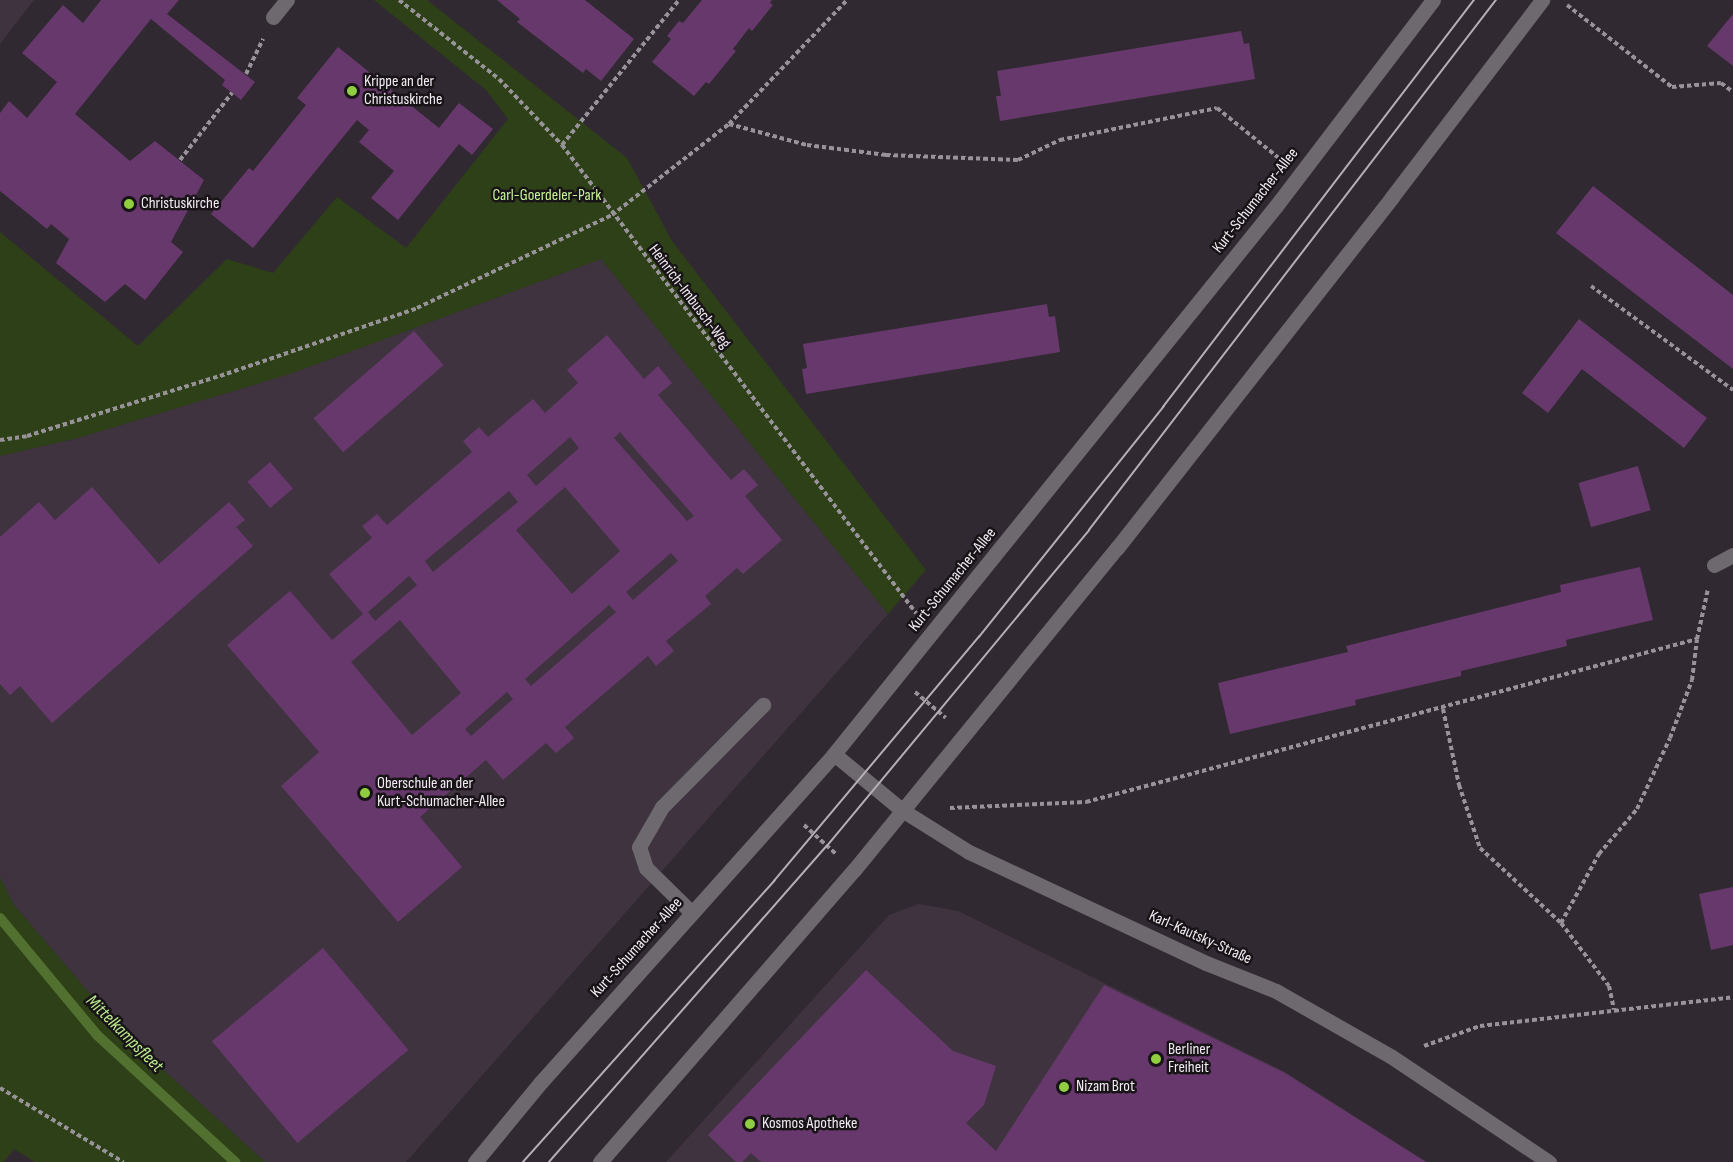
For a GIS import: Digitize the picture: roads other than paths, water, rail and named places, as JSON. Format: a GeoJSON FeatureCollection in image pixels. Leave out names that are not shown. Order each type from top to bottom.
{"type":"FeatureCollection","features":[{"type":"Feature","properties":{"kind":"street"},"geometry":{"type":"LineString","coordinates":[[273,17],[287,0]]}},
{"type":"Feature","properties":{"kind":"street","name":"Kurt-Schumacher-Allee"},"geometry":{"type":"LineString","coordinates":[[476,1162],[541,1082],[834,754],[933,635],[1300,174],[1433,0]]}},
{"type":"Feature","properties":{"kind":"street"},"geometry":{"type":"LineString","coordinates":[[600,1162],[854,870],[1124,539],[1392,197],[1542,0]]}},
{"type":"Feature","properties":{"kind":"street"},"geometry":{"type":"LineString","coordinates":[[1714,565],[1733,555]]}},
{"type":"Feature","properties":{"kind":"street"},"geometry":{"type":"LineString","coordinates":[[692,913],[645,868],[639,847],[662,807],[764,705]]}},
{"type":"Feature","properties":{"kind":"street","name":"Karl-Kautsky-Straße"},"geometry":{"type":"LineString","coordinates":[[834,754],[902,810],[969,852],[1206,963],[1276,991],[1392,1057],[1549,1162]]}},
{"type":"Feature","properties":{"kind":"waterway","name":"Mittelkampsfleet"},"geometry":{"type":"LineString","coordinates":[[0,918],[97,1035],[235,1162]]}},
{"type":"Feature","properties":{"kind":"tram line"},"geometry":{"type":"LineString","coordinates":[[523,1162],[774,881],[979,637],[1163,407],[1474,0]]}},
{"type":"Feature","properties":{"kind":"tram line"},"geometry":{"type":"LineString","coordinates":[[549,1162],[827,846],[1089,530],[1496,0]]}},
{"type":"Feature","properties":{"kind":"place","name":"Krippe an der Christuskirche"},"geometry":{"type":"Point","coordinates":[352,91]}},
{"type":"Feature","properties":{"kind":"place","name":"Christuskirche"},"geometry":{"type":"Point","coordinates":[129,204]}},
{"type":"Feature","properties":{"kind":"place","name":"Oberschule an der Kurt-Schumacher-Allee"},"geometry":{"type":"Point","coordinates":[365,793]}},
{"type":"Feature","properties":{"kind":"place","name":"Berliner Freiheit"},"geometry":{"type":"Point","coordinates":[1156,1059]}},
{"type":"Feature","properties":{"kind":"place","name":"Nizam Brot"},"geometry":{"type":"Point","coordinates":[1064,1087]}},
{"type":"Feature","properties":{"kind":"place","name":"Kosmos Apotheke"},"geometry":{"type":"Point","coordinates":[750,1124]}},
{"type":"Feature","properties":{"kind":"park label","name":"Carl-Goerdeler-Park"},"geometry":{"type":"Point","coordinates":[547,196]}}]}
